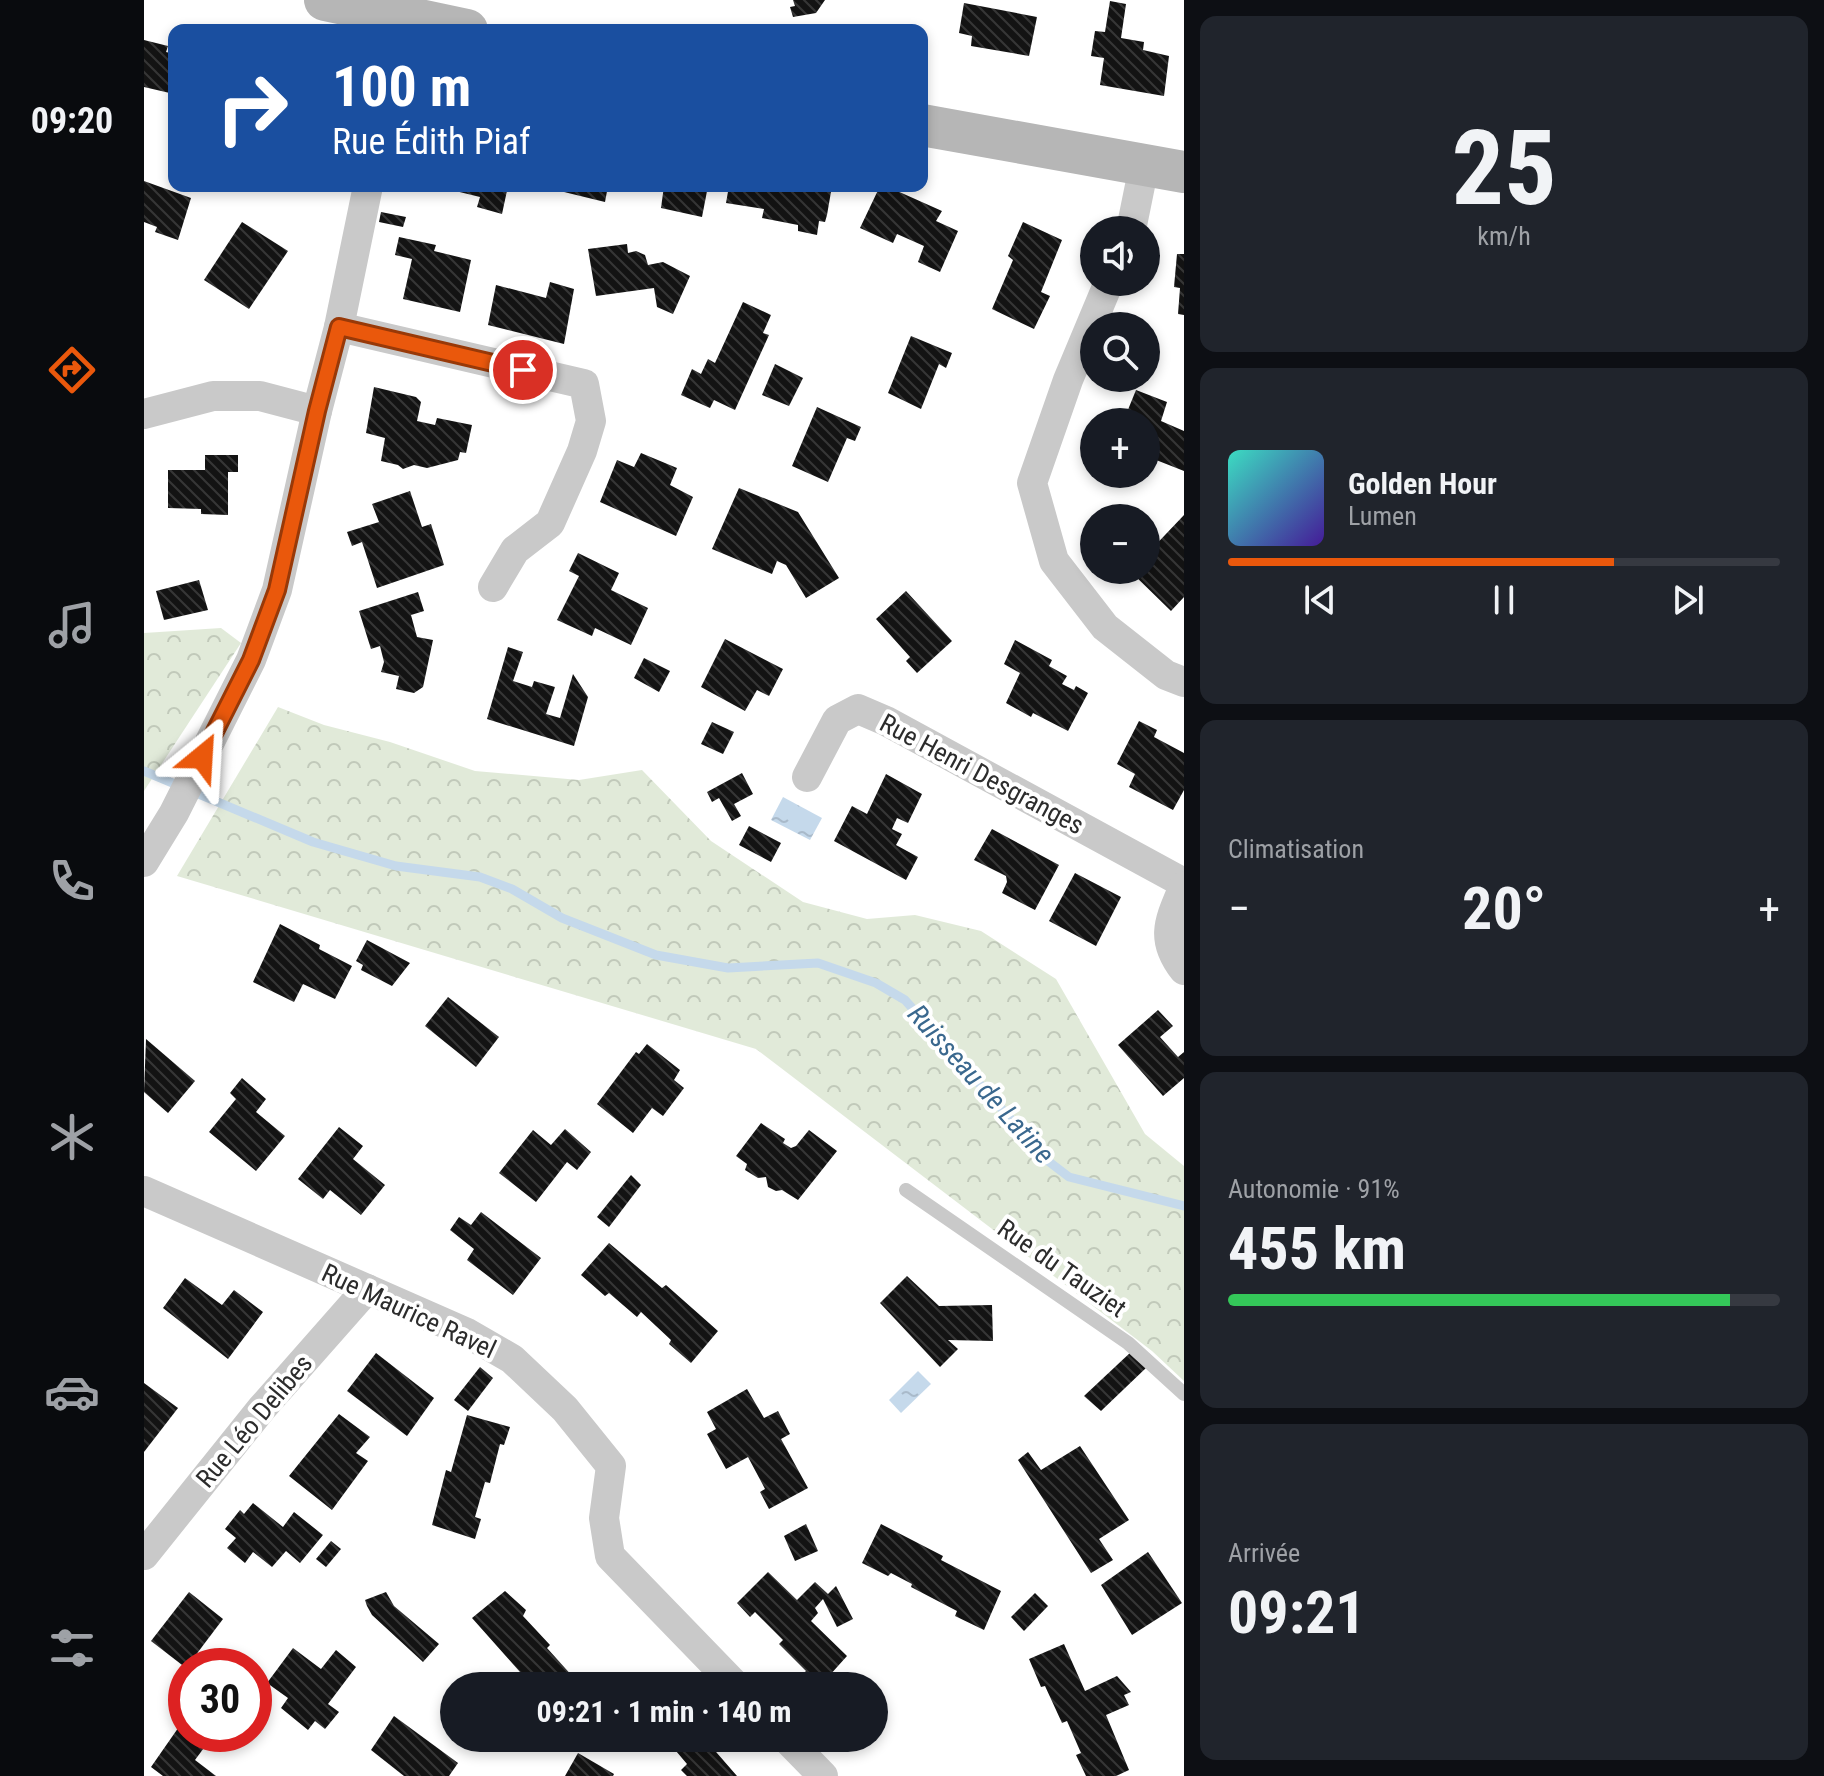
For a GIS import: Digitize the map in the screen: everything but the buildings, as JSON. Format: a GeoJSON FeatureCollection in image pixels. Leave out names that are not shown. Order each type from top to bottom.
{"type":"FeatureCollection","features":[{"type":"Feature","properties":{"kind":"street"},"geometry":{"type":"LineString","coordinates":[[325,0],[440,24]]}},
{"type":"Feature","properties":{"kind":"street"},"geometry":{"type":"LineString","coordinates":[[928,126],[1164,169],[1139,216]]}},
{"type":"Feature","properties":{"kind":"street"},"geometry":{"type":"LineString","coordinates":[[144,862],[187,788],[251,660],[277,590],[339,327],[367,192]]}},
{"type":"Feature","properties":{"kind":"street"},"geometry":{"type":"LineString","coordinates":[[1103,296],[1068,380],[1032,483],[1054,561],[1105,627],[1166,675],[1184,682]]}},
{"type":"Feature","properties":{"kind":"street"},"geometry":{"type":"LineString","coordinates":[[339,327],[584,384],[591,421],[582,451],[550,523],[515,550],[493,587]]}},
{"type":"Feature","properties":{"kind":"street"},"geometry":{"type":"LineString","coordinates":[[144,414],[213,396],[260,396],[317,411]]}},
{"type":"Feature","properties":{"kind":"street","name":"Rue Henri Desgranges"},"geometry":{"type":"LineString","coordinates":[[807,777],[837,720],[858,709],[886,721],[1184,884],[1169,923],[1171,953],[1184,970]]}},
{"type":"Feature","properties":{"kind":"street","name":"Rue Maurice Ravel"},"geometry":{"type":"LineString","coordinates":[[144,1191],[467,1333],[512,1359],[565,1409],[611,1466],[604,1518],[610,1556],[722,1672]]}},
{"type":"Feature","properties":{"kind":"street","name":"Rue Léo Delibes"},"geometry":{"type":"LineString","coordinates":[[144,1555],[262,1408],[367,1289]]}},
{"type":"Feature","properties":{"kind":"street"},"geometry":{"type":"LineString","coordinates":[[800,1752],[823,1776]]}},
{"type":"Feature","properties":{"kind":"lane","name":"Rue du Tauziet"},"geometry":{"type":"LineString","coordinates":[[906,1190],[1128,1343],[1184,1394]]}},
{"type":"Feature","properties":{"kind":"green space"},"geometry":{"type":"Polygon","coordinates":[[[221,628],[241,643],[144,791],[144,633],[221,628]]]}},
{"type":"Feature","properties":{"kind":"green space"},"geometry":{"type":"Polygon","coordinates":[[[278,707],[324,725],[390,742],[475,771],[579,780],[642,770],[711,841],[803,902],[867,919],[915,915],[981,931],[1056,979],[1145,1134],[1184,1166],[1184,1381],[1152,1351],[756,1049],[177,876],[278,707]]]}},
{"type":"Feature","properties":{"kind":"water"},"geometry":{"type":"Polygon","coordinates":[[[783,797],[822,818],[810,840],[771,820],[783,797]]]}},
{"type":"Feature","properties":{"kind":"water"},"geometry":{"type":"Polygon","coordinates":[[[918,1371],[931,1384],[901,1413],[889,1400],[918,1371]]]}},
{"type":"Feature","properties":{"kind":"waterway","name":"Ruisseau de Latine"},"geometry":{"type":"LineString","coordinates":[[144,771],[313,842],[396,866],[480,877],[512,889],[562,918],[656,955],[728,968],[818,963],[876,983],[905,1000],[1048,1161],[1069,1177],[1184,1206]]}},
{"type":"Feature","properties":{"kind":"route"},"geometry":{"type":"LineString","coordinates":[[202,757],[251,660],[277,590],[339,327],[523,370]]}}]}
